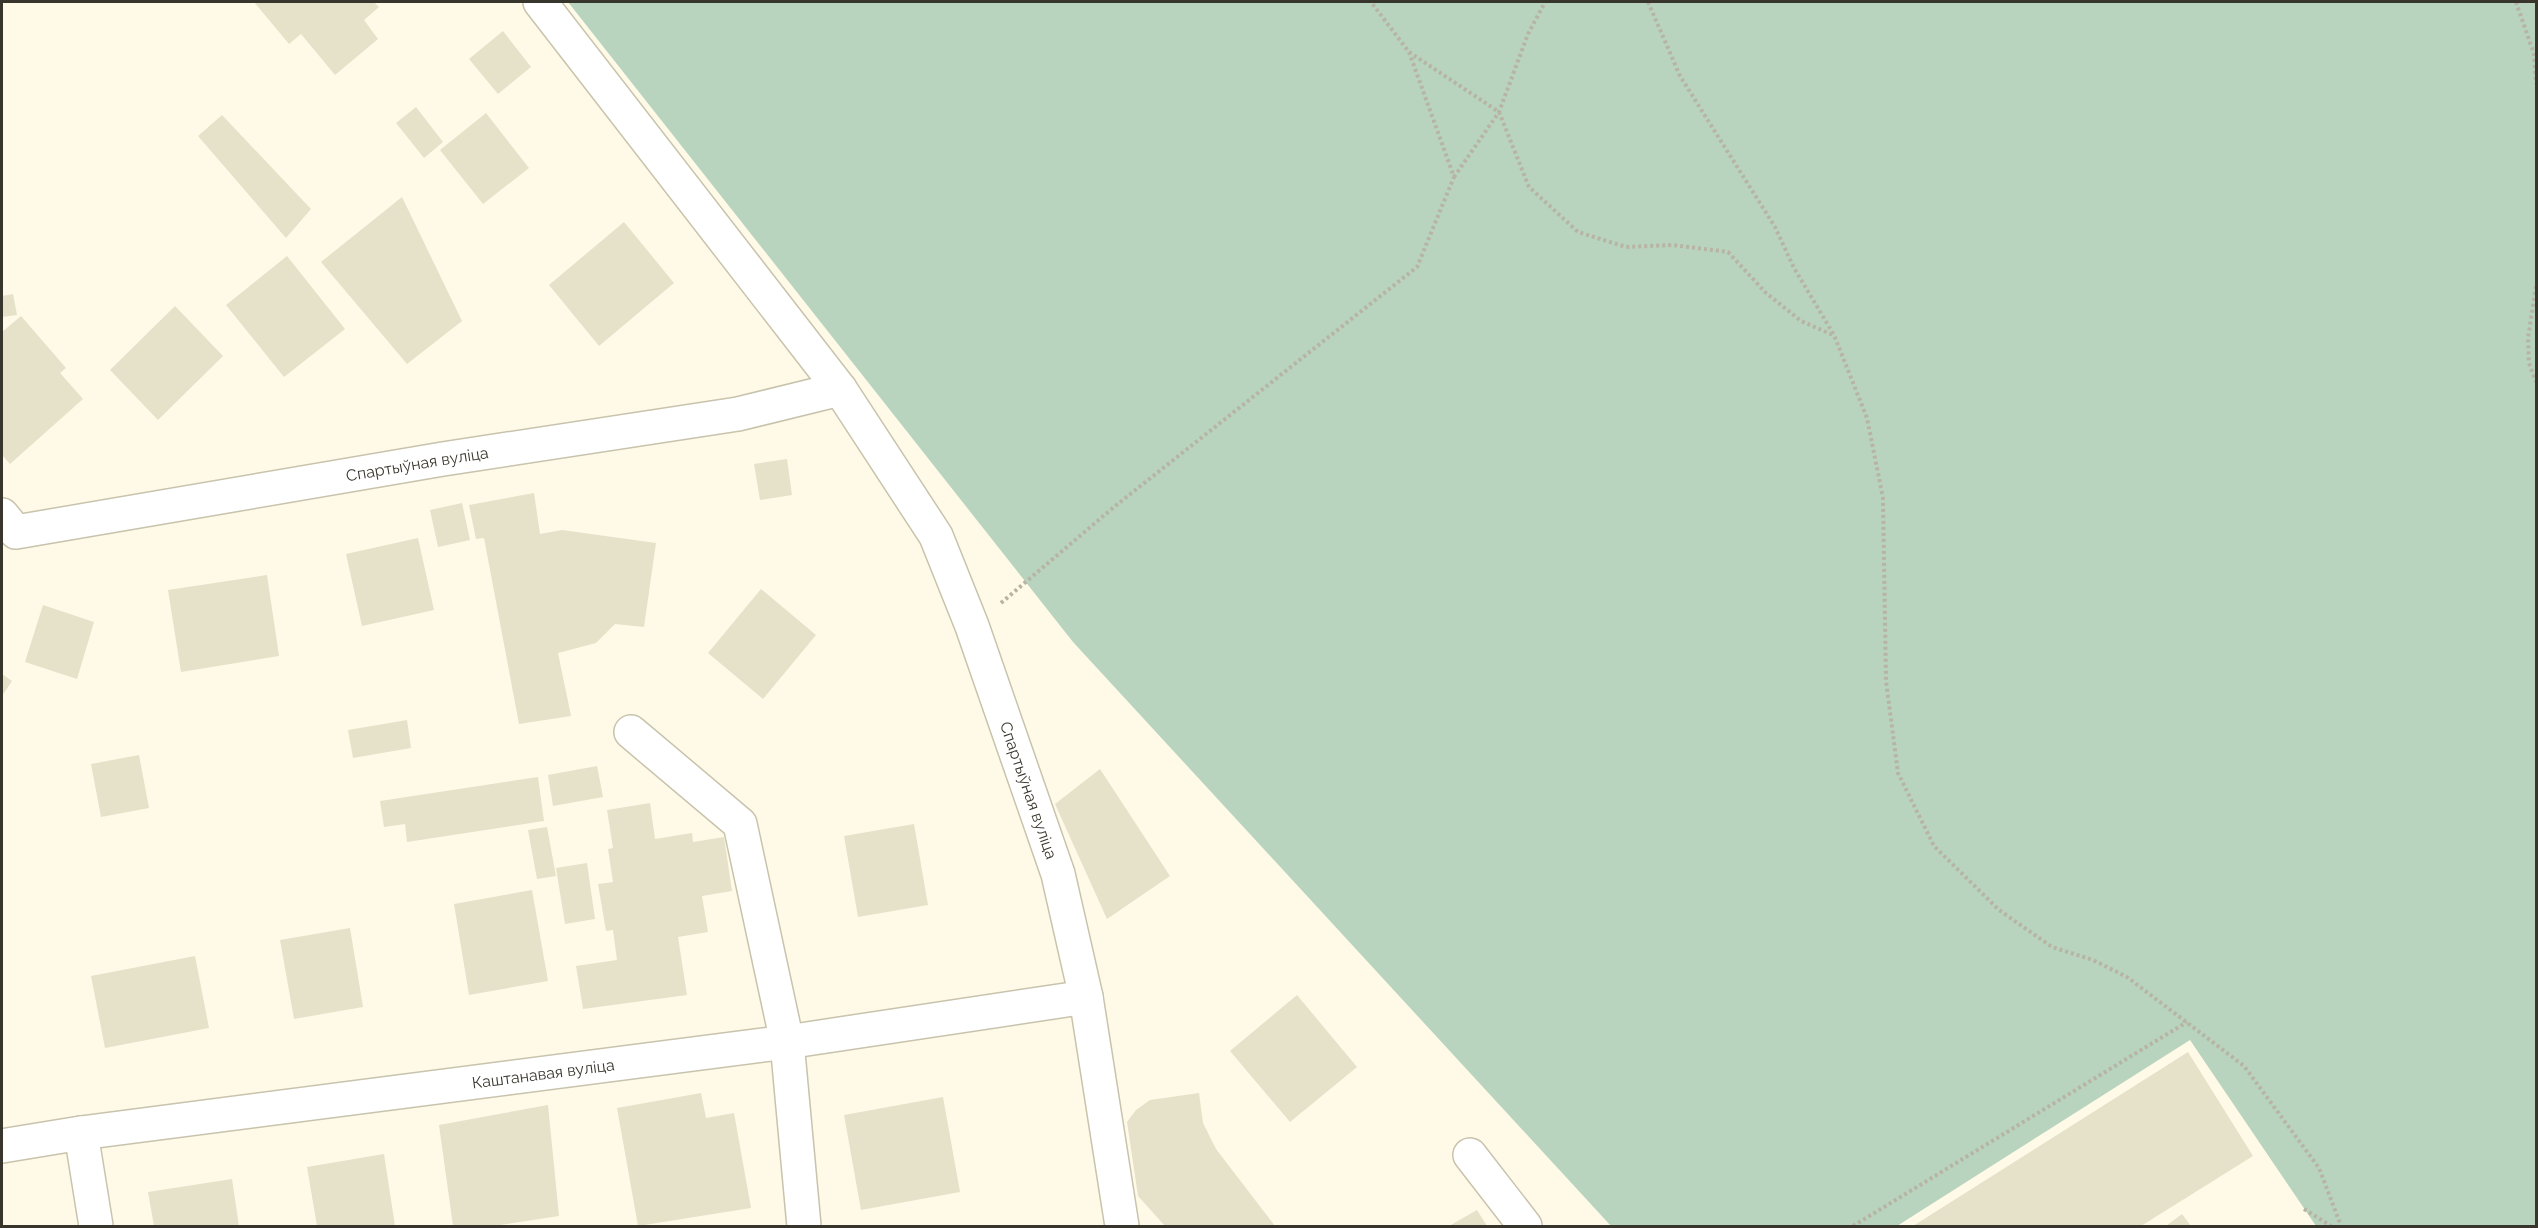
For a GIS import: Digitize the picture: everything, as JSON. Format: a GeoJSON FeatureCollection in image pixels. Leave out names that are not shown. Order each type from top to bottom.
{"type":"FeatureCollection","features":[{"type":"Feature","properties":{"kind":"street","name":"Спартыўная вуліца"},"geometry":{"type":"LineString","coordinates":[[540,2],[840,389],[936,536],[972,626],[1058,874],[1086,997],[1122,1227]]}},
{"type":"Feature","properties":{"kind":"street","name":"Спартыўная вуліца"},"geometry":{"type":"LineString","coordinates":[[6,530],[738,414],[840,389]]}},
{"type":"Feature","properties":{"kind":"street"},"geometry":{"type":"LineString","coordinates":[[631,732],[740,824],[787,1042],[804,1227]]}},
{"type":"Feature","properties":{"kind":"street","name":"Каштанавая вуліца"},"geometry":{"type":"LineString","coordinates":[[2,1146],[81,1133],[787,1042],[1086,997]]}},
{"type":"Feature","properties":{"kind":"street"},"geometry":{"type":"LineString","coordinates":[[81,1133],[96,1227]]}},
{"type":"Feature","properties":{"kind":"street"},"geometry":{"type":"LineString","coordinates":[[1470,1155],[1525,1227]]}},
{"type":"Feature","properties":{"kind":"path"},"geometry":{"type":"LineString","coordinates":[[1371,2],[1409,52],[1454,177]]}},
{"type":"Feature","properties":{"kind":"path"},"geometry":{"type":"LineString","coordinates":[[972,626],[1039,573],[1114,507],[1417,267],[1454,177],[1499,112],[1528,34],[1545,2]]}},
{"type":"Feature","properties":{"kind":"path"},"geometry":{"type":"LineString","coordinates":[[1648,2],[1680,76],[1775,227],[1794,268],[1833,335],[1867,418],[1882,498],[1886,681],[1898,773],[1934,846],[1999,910],[2052,947],[2092,960],[2127,977],[2244,1066],[2319,1168],[2341,1227]]}},
{"type":"Feature","properties":{"kind":"path"},"geometry":{"type":"LineString","coordinates":[[2516,2],[2534,54],[2536,84]]}},
{"type":"Feature","properties":{"kind":"path"},"geometry":{"type":"LineString","coordinates":[[1409,52],[1499,112],[1529,188],[1578,232],[1626,247],[1673,245],[1728,252],[1766,293],[1801,321],[1833,335]]}},
{"type":"Feature","properties":{"kind":"path"},"geometry":{"type":"LineString","coordinates":[[2536,286],[2528,338],[2529,363],[2536,382]]}},
{"type":"Feature","properties":{"kind":"path"},"geometry":{"type":"LineString","coordinates":[[1853,1227],[2187,1022]]}},
{"type":"Feature","properties":{"kind":"path"},"geometry":{"type":"LineString","coordinates":[[2304,1209],[2331,1227]]}},
{"type":"Feature","properties":{"kind":"green space"},"geometry":{"type":"Polygon","coordinates":[[[568,2],[2536,2],[2536,1226],[2316,1226],[2190,1040],[1897,1226],[1611,1226],[1073,642],[568,2]]]}},
{"type":"Feature","properties":{"kind":"building"},"geometry":{"type":"Polygon","coordinates":[[[254,2],[374,2],[379,7],[364,20],[378,39],[335,75],[301,34],[289,44],[254,2]]]}},
{"type":"Feature","properties":{"kind":"building"},"geometry":{"type":"Polygon","coordinates":[[[503,31],[531,67],[498,94],[469,59],[503,31]]]}},
{"type":"Feature","properties":{"kind":"building"},"geometry":{"type":"Polygon","coordinates":[[[416,107],[443,142],[424,158],[396,123],[416,107]]]}},
{"type":"Feature","properties":{"kind":"building"},"geometry":{"type":"Polygon","coordinates":[[[486,113],[529,168],[483,204],[440,150],[486,113]]]}},
{"type":"Feature","properties":{"kind":"building"},"geometry":{"type":"Polygon","coordinates":[[[222,115],[311,209],[286,238],[198,136],[222,115]]]}},
{"type":"Feature","properties":{"kind":"building"},"geometry":{"type":"Polygon","coordinates":[[[402,197],[462,321],[407,364],[321,262],[402,197]]]}},
{"type":"Feature","properties":{"kind":"building"},"geometry":{"type":"Polygon","coordinates":[[[624,222],[674,283],[599,346],[549,285],[624,222]]]}},
{"type":"Feature","properties":{"kind":"building"},"geometry":{"type":"Polygon","coordinates":[[[287,256],[345,329],[284,377],[226,305],[287,256]]]}},
{"type":"Feature","properties":{"kind":"building"},"geometry":{"type":"Polygon","coordinates":[[[13,294],[17,315],[2,317],[2,296],[13,294]]]}},
{"type":"Feature","properties":{"kind":"building"},"geometry":{"type":"Polygon","coordinates":[[[175,306],[223,356],[158,420],[110,370],[175,306]]]}},
{"type":"Feature","properties":{"kind":"building"},"geometry":{"type":"Polygon","coordinates":[[[21,316],[66,368],[60,373],[83,399],[10,464],[2,455],[2,332],[21,316]]]}},
{"type":"Feature","properties":{"kind":"building"},"geometry":{"type":"Polygon","coordinates":[[[787,459],[792,495],[760,500],[754,464],[787,459]]]}},
{"type":"Feature","properties":{"kind":"building"},"geometry":{"type":"Polygon","coordinates":[[[534,493],[540,534],[562,530],[656,543],[644,627],[615,624],[596,643],[558,653],[571,716],[519,724],[484,538],[476,539],[469,505],[534,493]]]}},
{"type":"Feature","properties":{"kind":"building"},"geometry":{"type":"Polygon","coordinates":[[[462,503],[470,540],[438,547],[430,510],[462,503]]]}},
{"type":"Feature","properties":{"kind":"building"},"geometry":{"type":"Polygon","coordinates":[[[418,538],[434,610],[362,626],[346,554],[418,538]]]}},
{"type":"Feature","properties":{"kind":"building"},"geometry":{"type":"Polygon","coordinates":[[[267,575],[279,656],[181,672],[168,590],[267,575]]]}},
{"type":"Feature","properties":{"kind":"building"},"geometry":{"type":"Polygon","coordinates":[[[761,589],[816,635],[763,699],[708,653],[761,589]]]}},
{"type":"Feature","properties":{"kind":"building"},"geometry":{"type":"Polygon","coordinates":[[[43,605],[94,622],[77,679],[25,662],[43,605]]]}},
{"type":"Feature","properties":{"kind":"building"},"geometry":{"type":"Polygon","coordinates":[[[2,674],[12,681],[2,696],[2,674]]]}},
{"type":"Feature","properties":{"kind":"building"},"geometry":{"type":"Polygon","coordinates":[[[407,720],[411,748],[353,758],[348,730],[407,720]]]}},
{"type":"Feature","properties":{"kind":"building"},"geometry":{"type":"Polygon","coordinates":[[[139,755],[149,808],[101,817],[91,764],[139,755]]]}},
{"type":"Feature","properties":{"kind":"building"},"geometry":{"type":"Polygon","coordinates":[[[597,766],[603,797],[553,806],[548,775],[597,766]]]}},
{"type":"Feature","properties":{"kind":"building"},"geometry":{"type":"Polygon","coordinates":[[[1100,769],[1170,876],[1107,919],[1055,804],[1100,769]]]}},
{"type":"Feature","properties":{"kind":"building"},"geometry":{"type":"Polygon","coordinates":[[[538,777],[544,821],[407,842],[405,824],[384,827],[380,801],[538,777]]]}},
{"type":"Feature","properties":{"kind":"building"},"geometry":{"type":"Polygon","coordinates":[[[650,803],[655,839],[692,833],[693,842],[724,837],[732,891],[702,896],[708,932],[678,937],[687,995],[583,1009],[576,966],[617,960],[613,930],[606,931],[598,884],[613,882],[608,849],[613,848],[607,810],[650,803]]]}},
{"type":"Feature","properties":{"kind":"building"},"geometry":{"type":"Polygon","coordinates":[[[914,824],[928,905],[858,917],[844,836],[914,824]]]}},
{"type":"Feature","properties":{"kind":"building"},"geometry":{"type":"Polygon","coordinates":[[[547,827],[556,876],[537,879],[528,830],[547,827]]]}},
{"type":"Feature","properties":{"kind":"building"},"geometry":{"type":"Polygon","coordinates":[[[587,863],[595,919],[565,924],[556,868],[587,863]]]}},
{"type":"Feature","properties":{"kind":"building"},"geometry":{"type":"Polygon","coordinates":[[[532,890],[548,981],[469,995],[454,904],[532,890]]]}},
{"type":"Feature","properties":{"kind":"building"},"geometry":{"type":"Polygon","coordinates":[[[350,928],[363,1007],[294,1019],[280,940],[350,928]]]}},
{"type":"Feature","properties":{"kind":"building"},"geometry":{"type":"Polygon","coordinates":[[[195,956],[209,1028],[105,1048],[91,976],[195,956]]]}},
{"type":"Feature","properties":{"kind":"building"},"geometry":{"type":"Polygon","coordinates":[[[1297,995],[1357,1067],[1290,1122],[1230,1051],[1297,995]]]}},
{"type":"Feature","properties":{"kind":"building"},"geometry":{"type":"Polygon","coordinates":[[[2188,1052],[2253,1156],[2141,1226],[1913,1226],[2188,1052]]]}},
{"type":"Feature","properties":{"kind":"building"},"geometry":{"type":"Polygon","coordinates":[[[701,1093],[706,1118],[734,1113],[751,1208],[638,1226],[617,1108],[701,1093]]]}},
{"type":"Feature","properties":{"kind":"building"},"geometry":{"type":"Polygon","coordinates":[[[1199,1093],[1203,1123],[1216,1149],[1275,1226],[1165,1226],[1138,1196],[1127,1122],[1136,1110],[1150,1100],[1199,1093]]]}},
{"type":"Feature","properties":{"kind":"building"},"geometry":{"type":"Polygon","coordinates":[[[943,1097],[960,1192],[861,1210],[844,1115],[943,1097]]]}},
{"type":"Feature","properties":{"kind":"building"},"geometry":{"type":"Polygon","coordinates":[[[548,1105],[559,1216],[494,1226],[453,1226],[439,1125],[548,1105]]]}},
{"type":"Feature","properties":{"kind":"building"},"geometry":{"type":"Polygon","coordinates":[[[384,1154],[395,1226],[317,1226],[307,1167],[384,1154]]]}},
{"type":"Feature","properties":{"kind":"building"},"geometry":{"type":"Polygon","coordinates":[[[232,1179],[239,1226],[154,1226],[148,1192],[232,1179]]]}},
{"type":"Feature","properties":{"kind":"building"},"geometry":{"type":"Polygon","coordinates":[[[1477,1210],[1487,1226],[1449,1226],[1477,1210]]]}},
{"type":"Feature","properties":{"kind":"building"},"geometry":{"type":"Polygon","coordinates":[[[2182,1214],[2191,1226],[2166,1226],[2182,1214]]]}}]}
